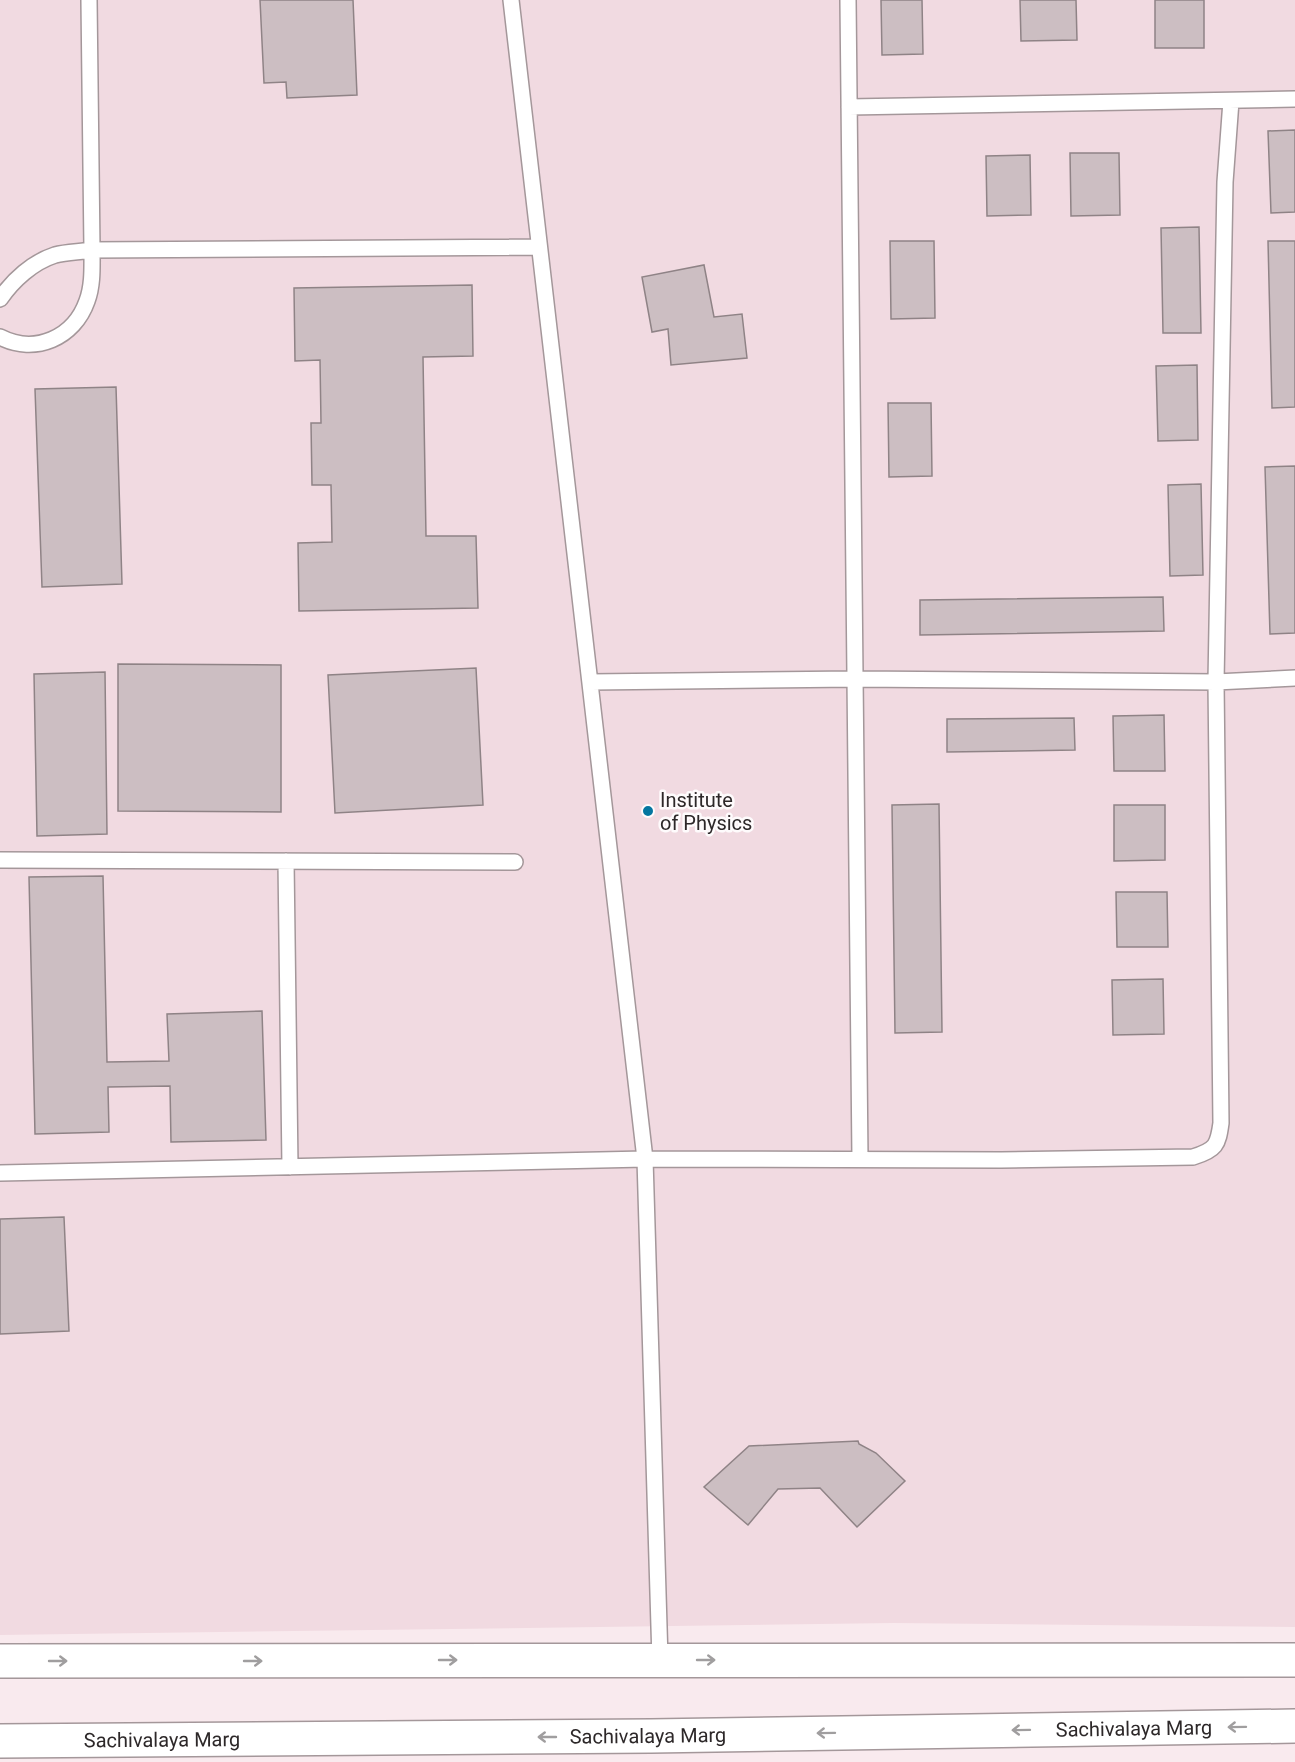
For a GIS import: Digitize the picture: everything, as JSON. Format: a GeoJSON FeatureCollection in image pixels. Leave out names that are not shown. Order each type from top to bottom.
{"type":"FeatureCollection","features":[{"type":"Feature","properties":{"kind":"main road"},"geometry":{"type":"LineString","coordinates":[[0,1661],[1295,1660]]}},
{"type":"Feature","properties":{"kind":"main road","name":"Sachivalaya Marg"},"geometry":{"type":"LineString","coordinates":[[0,1741],[627,1736],[1295,1726]]}},
{"type":"Feature","properties":{"kind":"lane"},"geometry":{"type":"LineString","coordinates":[[0,337],[21,345],[38,345],[53,340],[77,321],[87,301],[91,280],[92,250],[89,0]]}},
{"type":"Feature","properties":{"kind":"lane"},"geometry":{"type":"LineString","coordinates":[[511,0],[645,1160],[660,1660]]}},
{"type":"Feature","properties":{"kind":"lane"},"geometry":{"type":"LineString","coordinates":[[848,0],[860,1159]]}},
{"type":"Feature","properties":{"kind":"lane"},"geometry":{"type":"LineString","coordinates":[[849,107],[1295,99]]}},
{"type":"Feature","properties":{"kind":"lane"},"geometry":{"type":"LineString","coordinates":[[0,1173],[645,1160],[1001,1160],[1193,1157],[1210,1152],[1218,1141],[1221,1123],[1216,682],[1225,182],[1231,101]]}},
{"type":"Feature","properties":{"kind":"lane"},"geometry":{"type":"LineString","coordinates":[[0,299],[10,284],[34,266],[55,255],[92,250],[538,247]]}},
{"type":"Feature","properties":{"kind":"lane"},"geometry":{"type":"LineString","coordinates":[[591,682],[854,679],[1216,682],[1295,678]]}},
{"type":"Feature","properties":{"kind":"lane"},"geometry":{"type":"LineString","coordinates":[[0,860],[515,862]]}},
{"type":"Feature","properties":{"kind":"lane"},"geometry":{"type":"LineString","coordinates":[[286,861],[290,1167]]}},
{"type":"Feature","properties":{"kind":"shaded area","name":"Institute of Physics"},"geometry":{"type":"Polygon","coordinates":[[[0,0],[1295,0],[1295,1627],[894,1623],[0,1635],[0,0]]]}},
{"type":"Feature","properties":{"kind":"building"},"geometry":{"type":"Polygon","coordinates":[[[260,0],[353,0],[357,95],[287,98],[286,82],[264,83],[260,0]]]}},
{"type":"Feature","properties":{"kind":"building"},"geometry":{"type":"Polygon","coordinates":[[[881,0],[922,0],[923,54],[882,55],[881,0]]]}},
{"type":"Feature","properties":{"kind":"building"},"geometry":{"type":"Polygon","coordinates":[[[1020,0],[1076,0],[1077,40],[1021,41],[1020,0]]]}},
{"type":"Feature","properties":{"kind":"building"},"geometry":{"type":"Polygon","coordinates":[[[1155,0],[1204,0],[1204,48],[1155,48],[1155,0]]]}},
{"type":"Feature","properties":{"kind":"building"},"geometry":{"type":"Polygon","coordinates":[[[1295,130],[1295,212],[1271,213],[1268,131],[1295,130]]]}},
{"type":"Feature","properties":{"kind":"building"},"geometry":{"type":"Polygon","coordinates":[[[1070,153],[1119,153],[1120,215],[1071,216],[1070,153]]]}},
{"type":"Feature","properties":{"kind":"building"},"geometry":{"type":"Polygon","coordinates":[[[1030,155],[1031,215],[987,216],[986,156],[1030,155]]]}},
{"type":"Feature","properties":{"kind":"building"},"geometry":{"type":"Polygon","coordinates":[[[1199,227],[1201,333],[1163,333],[1161,228],[1199,227]]]}},
{"type":"Feature","properties":{"kind":"building"},"geometry":{"type":"Polygon","coordinates":[[[890,241],[934,241],[935,318],[891,319],[890,241]]]}},
{"type":"Feature","properties":{"kind":"building"},"geometry":{"type":"Polygon","coordinates":[[[1268,241],[1295,241],[1295,407],[1272,408],[1268,241]]]}},
{"type":"Feature","properties":{"kind":"building"},"geometry":{"type":"Polygon","coordinates":[[[704,265],[714,317],[742,314],[747,358],[671,365],[668,329],[652,332],[642,277],[704,265]]]}},
{"type":"Feature","properties":{"kind":"building"},"geometry":{"type":"Polygon","coordinates":[[[472,285],[473,356],[423,357],[426,536],[476,536],[478,608],[299,611],[298,543],[332,542],[331,485],[312,485],[311,423],[321,423],[320,360],[295,361],[294,288],[472,285]]]}},
{"type":"Feature","properties":{"kind":"building"},"geometry":{"type":"Polygon","coordinates":[[[1197,365],[1198,440],[1158,441],[1156,366],[1197,365]]]}},
{"type":"Feature","properties":{"kind":"building"},"geometry":{"type":"Polygon","coordinates":[[[116,387],[122,584],[42,587],[35,389],[116,387]]]}},
{"type":"Feature","properties":{"kind":"building"},"geometry":{"type":"Polygon","coordinates":[[[888,403],[931,403],[932,476],[889,477],[888,403]]]}},
{"type":"Feature","properties":{"kind":"building"},"geometry":{"type":"Polygon","coordinates":[[[1295,466],[1295,633],[1270,634],[1265,467],[1295,466]]]}},
{"type":"Feature","properties":{"kind":"building"},"geometry":{"type":"Polygon","coordinates":[[[1201,484],[1203,575],[1170,576],[1168,485],[1201,484]]]}},
{"type":"Feature","properties":{"kind":"building"},"geometry":{"type":"Polygon","coordinates":[[[1163,597],[1164,631],[920,635],[920,600],[1163,597]]]}},
{"type":"Feature","properties":{"kind":"building"},"geometry":{"type":"Polygon","coordinates":[[[118,664],[281,665],[281,812],[118,811],[118,664]]]}},
{"type":"Feature","properties":{"kind":"building"},"geometry":{"type":"Polygon","coordinates":[[[476,668],[483,805],[335,813],[328,675],[476,668]]]}},
{"type":"Feature","properties":{"kind":"building"},"geometry":{"type":"Polygon","coordinates":[[[105,672],[107,834],[37,836],[34,674],[105,672]]]}},
{"type":"Feature","properties":{"kind":"building"},"geometry":{"type":"Polygon","coordinates":[[[1164,715],[1165,771],[1114,771],[1113,716],[1164,715]]]}},
{"type":"Feature","properties":{"kind":"building"},"geometry":{"type":"Polygon","coordinates":[[[1074,718],[1075,750],[947,752],[947,719],[1074,718]]]}},
{"type":"Feature","properties":{"kind":"building"},"geometry":{"type":"Polygon","coordinates":[[[939,804],[942,1032],[895,1033],[892,805],[939,804]]]}},
{"type":"Feature","properties":{"kind":"building"},"geometry":{"type":"Polygon","coordinates":[[[1114,805],[1165,805],[1165,860],[1114,861],[1114,805]]]}},
{"type":"Feature","properties":{"kind":"building"},"geometry":{"type":"Polygon","coordinates":[[[103,876],[107,1062],[169,1061],[167,1014],[262,1011],[266,1140],[171,1142],[170,1086],[108,1087],[109,1132],[35,1134],[29,877],[103,876]]]}},
{"type":"Feature","properties":{"kind":"building"},"geometry":{"type":"Polygon","coordinates":[[[1116,892],[1167,892],[1168,947],[1117,947],[1116,892]]]}},
{"type":"Feature","properties":{"kind":"building"},"geometry":{"type":"Polygon","coordinates":[[[1163,979],[1164,1034],[1113,1035],[1112,980],[1163,979]]]}},
{"type":"Feature","properties":{"kind":"building"},"geometry":{"type":"Polygon","coordinates":[[[64,1217],[69,1331],[0,1334],[0,1219],[64,1217]]]}},
{"type":"Feature","properties":{"kind":"building"},"geometry":{"type":"Polygon","coordinates":[[[858,1441],[859,1444],[876,1453],[905,1481],[857,1527],[820,1488],[778,1489],[748,1525],[704,1487],[749,1446],[858,1441]]]}},
{"type":"Feature","properties":{"kind":"place","name":"Institute of Physics"},"geometry":{"type":"Point","coordinates":[648,811]}}]}
